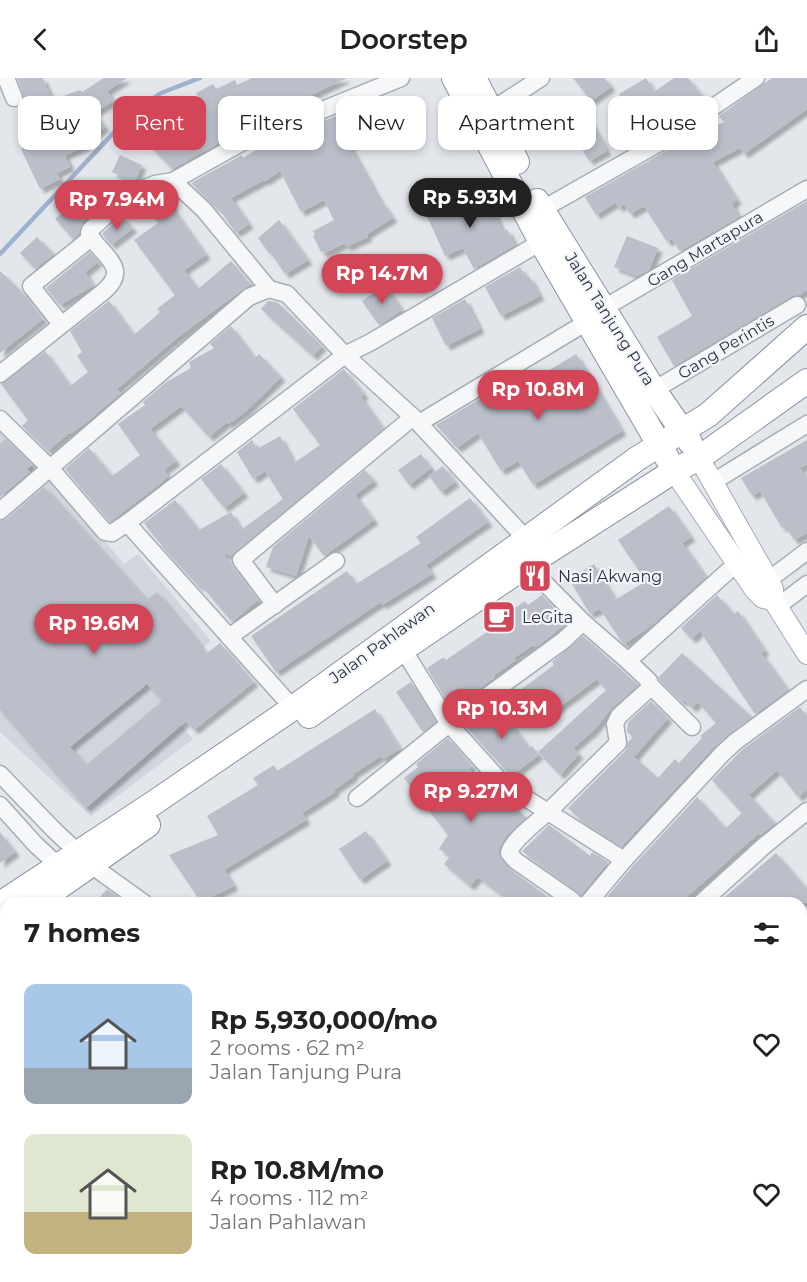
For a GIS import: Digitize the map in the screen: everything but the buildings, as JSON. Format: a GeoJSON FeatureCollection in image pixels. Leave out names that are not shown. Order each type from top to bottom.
{"type":"FeatureCollection","features":[{"type":"Feature","properties":{"kind":"highway","name":"Jalan Tanjung Pura"},"geometry":{"type":"LineString","coordinates":[[465,81],[478,96]]}},
{"type":"Feature","properties":{"kind":"highway","name":"Jalan Tanjung Pura"},"geometry":{"type":"LineString","coordinates":[[465,81],[541,242],[683,429],[699,458]]}},
{"type":"Feature","properties":{"kind":"highway","name":"Jalan Tanjung Pura"},"geometry":{"type":"LineString","coordinates":[[510,150],[596,315],[658,444],[674,471]]}},
{"type":"Feature","properties":{"kind":"highway","name":"Jalan Pahlawan"},"geometry":{"type":"LineString","coordinates":[[75,865],[155,802],[292,708],[658,444],[708,415],[807,327]]}},
{"type":"Feature","properties":{"kind":"highway","name":"Jalan Pahlawan"},"geometry":{"type":"LineString","coordinates":[[75,865],[404,649],[527,565],[674,471],[699,458],[807,381]]}},
{"type":"Feature","properties":{"kind":"highway"},"geometry":{"type":"LineString","coordinates":[[42,897],[75,865]]}},
{"type":"Feature","properties":{"kind":"highway"},"geometry":{"type":"LineString","coordinates":[[13,897],[75,865]]}},
{"type":"Feature","properties":{"kind":"main road"},"geometry":{"type":"LineString","coordinates":[[699,458],[768,594],[805,646]]}},
{"type":"Feature","properties":{"kind":"main road"},"geometry":{"type":"LineString","coordinates":[[674,471],[736,563],[768,594]]}},
{"type":"Feature","properties":{"kind":"street"},"geometry":{"type":"LineString","coordinates":[[6,78],[14,98]]}},
{"type":"Feature","properties":{"kind":"street"},"geometry":{"type":"LineString","coordinates":[[0,374],[109,287],[116,277],[110,260],[91,237],[90,230],[130,194],[155,184],[173,181],[240,143],[401,78]]}},
{"type":"Feature","properties":{"kind":"street"},"geometry":{"type":"LineString","coordinates":[[514,96],[542,78]]}},
{"type":"Feature","properties":{"kind":"street"},"geometry":{"type":"LineString","coordinates":[[541,210],[666,139],[756,78]]}},
{"type":"Feature","properties":{"kind":"street"},"geometry":{"type":"LineString","coordinates":[[173,181],[204,210],[239,250],[268,289]]}},
{"type":"Feature","properties":{"kind":"street","name":"Gang Martapura"},"geometry":{"type":"LineString","coordinates":[[275,604],[240,560],[416,420],[807,189]]}},
{"type":"Feature","properties":{"kind":"street"},"geometry":{"type":"LineString","coordinates":[[62,324],[31,286],[91,237]]}},
{"type":"Feature","properties":{"kind":"street"},"geometry":{"type":"LineString","coordinates":[[0,418],[51,469],[105,532],[112,533],[345,355],[541,242]]}},
{"type":"Feature","properties":{"kind":"street"},"geometry":{"type":"LineString","coordinates":[[0,511],[249,297],[268,289],[287,294],[345,355],[416,420],[527,540]]}},
{"type":"Feature","properties":{"kind":"street","name":"Gang Perintis"},"geometry":{"type":"LineString","coordinates":[[654,390],[797,305]]}},
{"type":"Feature","properties":{"kind":"street"},"geometry":{"type":"LineString","coordinates":[[713,482],[807,424]]}},
{"type":"Feature","properties":{"kind":"street"},"geometry":{"type":"LineString","coordinates":[[127,523],[292,708]]}},
{"type":"Feature","properties":{"kind":"street"},"geometry":{"type":"LineString","coordinates":[[768,594],[807,551]]}},
{"type":"Feature","properties":{"kind":"street"},"geometry":{"type":"LineString","coordinates":[[229,637],[336,561]]}},
{"type":"Feature","properties":{"kind":"street"},"geometry":{"type":"LineString","coordinates":[[628,661],[736,563]]}},
{"type":"Feature","properties":{"kind":"street"},"geometry":{"type":"LineString","coordinates":[[527,565],[583,622],[650,681],[650,685],[692,728]]}},
{"type":"Feature","properties":{"kind":"street"},"geometry":{"type":"LineString","coordinates":[[768,594],[807,584]]}},
{"type":"Feature","properties":{"kind":"street"},"geometry":{"type":"LineString","coordinates":[[357,798],[449,724],[564,640],[583,622]]}},
{"type":"Feature","properties":{"kind":"street"},"geometry":{"type":"LineString","coordinates":[[404,649],[449,724],[503,784],[624,860]]}},
{"type":"Feature","properties":{"kind":"street"},"geometry":{"type":"LineString","coordinates":[[574,897],[516,861],[509,853],[510,848],[618,743],[615,723],[619,716],[650,688],[650,685]]}},
{"type":"Feature","properties":{"kind":"street"},"geometry":{"type":"LineString","coordinates":[[584,897],[624,860],[722,754],[807,689]]}},
{"type":"Feature","properties":{"kind":"street"},"geometry":{"type":"LineString","coordinates":[[0,774],[75,865]]}},
{"type":"Feature","properties":{"kind":"street"},"geometry":{"type":"LineString","coordinates":[[0,805],[35,844],[133,897]]}},
{"type":"Feature","properties":{"kind":"street"},"geometry":{"type":"LineString","coordinates":[[708,897],[807,811]]}},
{"type":"Feature","properties":{"kind":"shaded area"},"geometry":{"type":"Polygon","coordinates":[[[0,427],[59,486],[124,564],[138,554],[211,641],[153,690],[193,739],[91,816],[0,732],[0,427]]]}},
{"type":"Feature","properties":{"kind":"waterway"},"geometry":{"type":"LineString","coordinates":[[0,254],[133,112],[161,93],[200,78]]}},
{"type":"Feature","properties":{"kind":"place","name":"Nasi Akwang"},"geometry":{"type":"Point","coordinates":[535,576]}},
{"type":"Feature","properties":{"kind":"place","name":"LeGita"},"geometry":{"type":"Point","coordinates":[499,617]}}]}
